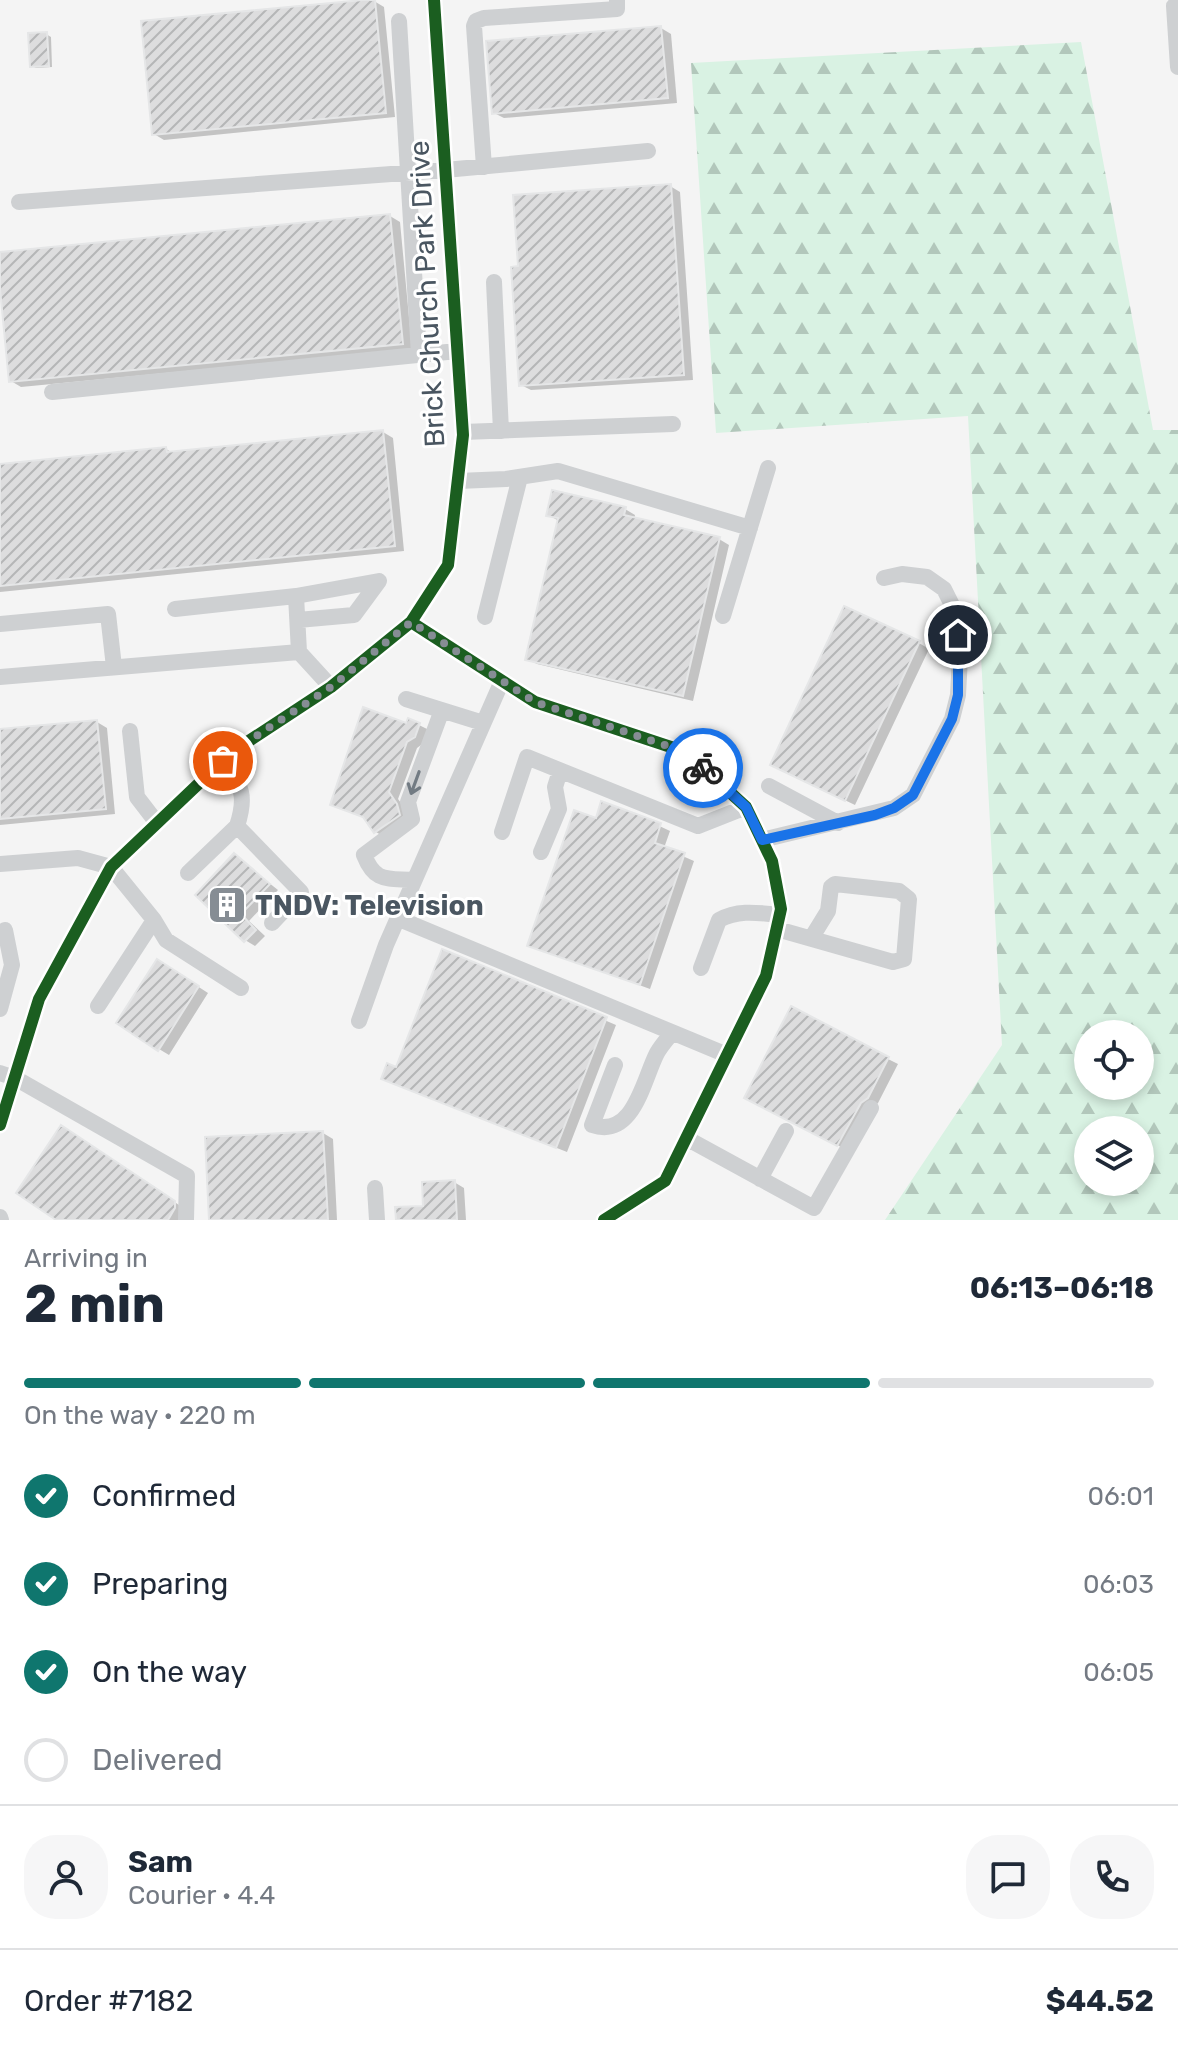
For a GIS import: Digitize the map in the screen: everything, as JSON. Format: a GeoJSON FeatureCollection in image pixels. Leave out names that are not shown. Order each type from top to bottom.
{"type":"FeatureCollection","features":[{"type":"Feature","properties":{"kind":"street","name":"Brick Church Park Drive"},"geometry":{"type":"LineString","coordinates":[[1,1118],[7,1075],[39,999],[111,867],[232,752],[331,687],[411,622],[448,565],[463,432],[434,0]]}},
{"type":"Feature","properties":{"kind":"street"},"geometry":{"type":"LineString","coordinates":[[484,167],[476,21],[617,9],[617,0]]}},
{"type":"Feature","properties":{"kind":"street"},"geometry":{"type":"LineString","coordinates":[[1178,4],[1174,6],[1178,67]]}},
{"type":"Feature","properties":{"kind":"street"},"geometry":{"type":"LineString","coordinates":[[399,21],[419,355]]}},
{"type":"Feature","properties":{"kind":"street"},"geometry":{"type":"LineString","coordinates":[[19,202],[484,167],[648,151]]}},
{"type":"Feature","properties":{"kind":"street"},"geometry":{"type":"LineString","coordinates":[[494,282],[501,431]]}},
{"type":"Feature","properties":{"kind":"street"},"geometry":{"type":"LineString","coordinates":[[52,392],[457,351]]}},
{"type":"Feature","properties":{"kind":"street"},"geometry":{"type":"LineString","coordinates":[[463,432],[673,424]]}},
{"type":"Feature","properties":{"kind":"street"},"geometry":{"type":"LineString","coordinates":[[723,616],[768,468]]}},
{"type":"Feature","properties":{"kind":"street"},"geometry":{"type":"LineString","coordinates":[[458,481],[558,471],[750,528]]}},
{"type":"Feature","properties":{"kind":"street"},"geometry":{"type":"LineString","coordinates":[[485,617],[520,477]]}},
{"type":"Feature","properties":{"kind":"street"},"geometry":{"type":"LineString","coordinates":[[762,840],[894,808],[913,795],[952,719],[958,695],[960,657],[956,613],[944,589],[927,577],[902,574],[884,578]]}},
{"type":"Feature","properties":{"kind":"street"},"geometry":{"type":"LineString","coordinates":[[175,609],[296,596],[309,591],[379,581],[354,615],[298,620]]}},
{"type":"Feature","properties":{"kind":"street"},"geometry":{"type":"LineString","coordinates":[[296,596],[299,652],[331,687]]}},
{"type":"Feature","properties":{"kind":"street"},"geometry":{"type":"LineString","coordinates":[[0,624],[108,614],[114,667]]}},
{"type":"Feature","properties":{"kind":"street"},"geometry":{"type":"LineString","coordinates":[[411,622],[535,702],[686,752],[746,807],[772,861],[781,909],[766,976],[665,1181],[604,1220]]}},
{"type":"Feature","properties":{"kind":"street"},"geometry":{"type":"LineString","coordinates":[[0,677],[299,652]]}},
{"type":"Feature","properties":{"kind":"street"},"geometry":{"type":"LineString","coordinates":[[359,1021],[397,918],[502,681]]}},
{"type":"Feature","properties":{"kind":"street"},"geometry":{"type":"LineString","coordinates":[[406,699],[483,723]]}},
{"type":"Feature","properties":{"kind":"street"},"geometry":{"type":"LineString","coordinates":[[414,880],[381,878],[371,872],[364,855],[412,819],[408,802],[442,710]]}},
{"type":"Feature","properties":{"kind":"street"},"geometry":{"type":"LineString","coordinates":[[130,731],[137,797],[157,823]]}},
{"type":"Feature","properties":{"kind":"street"},"geometry":{"type":"LineString","coordinates":[[502,832],[527,757],[698,826],[746,807]]}},
{"type":"Feature","properties":{"kind":"street"},"geometry":{"type":"LineString","coordinates":[[188,873],[237,826],[244,801],[242,791],[223,761]]}},
{"type":"Feature","properties":{"kind":"street"},"geometry":{"type":"LineString","coordinates":[[541,852],[559,809],[555,787],[560,771]]}},
{"type":"Feature","properties":{"kind":"street"},"geometry":{"type":"LineString","coordinates":[[769,786],[838,823]]}},
{"type":"Feature","properties":{"kind":"street"},"geometry":{"type":"LineString","coordinates":[[237,826],[301,892],[272,923]]}},
{"type":"Feature","properties":{"kind":"street"},"geometry":{"type":"LineString","coordinates":[[0,864],[78,858],[111,867],[154,920],[166,940],[241,988]]}},
{"type":"Feature","properties":{"kind":"street"},"geometry":{"type":"LineString","coordinates":[[701,968],[719,920],[746,912],[812,937],[893,962],[904,959],[909,899],[899,891],[835,884],[831,887],[828,911],[812,937]]}},
{"type":"Feature","properties":{"kind":"street"},"geometry":{"type":"LineString","coordinates":[[397,918],[727,1055]]}},
{"type":"Feature","properties":{"kind":"street"},"geometry":{"type":"LineString","coordinates":[[98,1006],[154,920]]}},
{"type":"Feature","properties":{"kind":"street"},"geometry":{"type":"LineString","coordinates":[[0,1009],[12,965],[5,930]]}},
{"type":"Feature","properties":{"kind":"street"},"geometry":{"type":"LineString","coordinates":[[615,1065],[592,1125],[597,1127],[610,1127],[633,1110],[658,1051],[672,1033]]}},
{"type":"Feature","properties":{"kind":"street"},"geometry":{"type":"LineString","coordinates":[[7,1075],[187,1176],[186,1220]]}},
{"type":"Feature","properties":{"kind":"street"},"geometry":{"type":"LineString","coordinates":[[686,1138],[814,1208],[871,1108]]}},
{"type":"Feature","properties":{"kind":"street"},"geometry":{"type":"LineString","coordinates":[[760,1179],[786,1131]]}},
{"type":"Feature","properties":{"kind":"street"},"geometry":{"type":"LineString","coordinates":[[375,1188],[377,1220]]}},
{"type":"Feature","properties":{"kind":"green space"},"geometry":{"type":"Polygon","coordinates":[[[1081,42],[1153,430],[1178,430],[1178,1220],[885,1220],[1002,1045],[968,416],[716,433],[691,63],[1081,42]]]}},
{"type":"Feature","properties":{"kind":"building"},"geometry":{"type":"Polygon","coordinates":[[[375,0],[386,113],[152,135],[141,21],[375,0]]]}},
{"type":"Feature","properties":{"kind":"building"},"geometry":{"type":"Polygon","coordinates":[[[661,26],[668,98],[492,114],[486,41],[661,26]]]}},
{"type":"Feature","properties":{"kind":"building"},"geometry":{"type":"Polygon","coordinates":[[[47,32],[49,66],[30,67],[28,33],[47,32]]]}},
{"type":"Feature","properties":{"kind":"building"},"geometry":{"type":"Polygon","coordinates":[[[671,184],[684,375],[519,386],[511,267],[518,266],[513,195],[671,184]]]}},
{"type":"Feature","properties":{"kind":"building"},"geometry":{"type":"Polygon","coordinates":[[[390,214],[403,344],[9,382],[0,289],[0,252],[390,214]]]}},
{"type":"Feature","properties":{"kind":"building"},"geometry":{"type":"Polygon","coordinates":[[[383,430],[395,546],[0,586],[0,464],[166,447],[167,452],[383,430]]]}},
{"type":"Feature","properties":{"kind":"building"},"geometry":{"type":"Polygon","coordinates":[[[552,490],[626,507],[624,515],[720,537],[683,696],[525,660],[558,518],[546,516],[552,490]]]}},
{"type":"Feature","properties":{"kind":"building"},"geometry":{"type":"Polygon","coordinates":[[[844,606],[920,641],[845,801],[770,765],[844,606]]]}},
{"type":"Feature","properties":{"kind":"building"},"geometry":{"type":"Polygon","coordinates":[[[363,707],[406,723],[408,718],[420,723],[415,737],[407,742],[389,792],[400,815],[374,833],[363,817],[330,805],[363,707]]]}},
{"type":"Feature","properties":{"kind":"building"},"geometry":{"type":"Polygon","coordinates":[[[97,720],[106,809],[0,819],[0,729],[97,720]]]}},
{"type":"Feature","properties":{"kind":"building"},"geometry":{"type":"Polygon","coordinates":[[[601,801],[661,823],[655,843],[685,853],[640,985],[527,946],[574,810],[596,818],[601,801]]]}},
{"type":"Feature","properties":{"kind":"building","name":"TNDV: Television"},"geometry":{"type":"Polygon","coordinates":[[[234,853],[270,884],[241,914],[256,930],[244,942],[195,895],[234,853]]]}},
{"type":"Feature","properties":{"kind":"building"},"geometry":{"type":"Polygon","coordinates":[[[442,949],[607,1017],[556,1148],[381,1079],[387,1063],[396,1067],[442,949]]]}},
{"type":"Feature","properties":{"kind":"building"},"geometry":{"type":"Polygon","coordinates":[[[157,959],[199,986],[158,1051],[116,1023],[157,959]]]}},
{"type":"Feature","properties":{"kind":"building"},"geometry":{"type":"Polygon","coordinates":[[[791,1006],[889,1057],[868,1098],[861,1103],[837,1146],[744,1098],[791,1006]]]}},
{"type":"Feature","properties":{"kind":"building"},"geometry":{"type":"Polygon","coordinates":[[[61,1125],[175,1201],[175,1208],[168,1220],[56,1220],[16,1193],[61,1125]]]}},
{"type":"Feature","properties":{"kind":"building"},"geometry":{"type":"Polygon","coordinates":[[[323,1131],[328,1220],[209,1220],[205,1137],[323,1131]]]}},
{"type":"Feature","properties":{"kind":"building"},"geometry":{"type":"Polygon","coordinates":[[[455,1180],[457,1220],[396,1220],[395,1207],[423,1206],[422,1182],[455,1180]]]}},
{"type":"Feature","properties":{"kind":"cycle path"},"geometry":{"type":"LineString","coordinates":[[411,622],[448,565],[463,435],[434,0]]}},
{"type":"Feature","properties":{"kind":"cycle path"},"geometry":{"type":"LineString","coordinates":[[0,1125],[39,999],[111,867],[232,752],[331,687],[411,622],[535,702],[686,752],[746,807],[772,861],[781,909],[766,976],[665,1181],[604,1220]]}},
{"type":"Feature","properties":{"kind":"way so far"},"geometry":{"type":"LineString","coordinates":[[223,761],[331,687],[411,622],[535,702],[686,752],[703,768]]}},
{"type":"Feature","properties":{"kind":"place","name":"TNDV: Television"},"geometry":{"type":"Point","coordinates":[227,905]}},
{"type":"Feature","properties":{"kind":"route"},"geometry":{"type":"LineString","coordinates":[[703,768],[746,807],[762,840],[894,808],[913,795],[952,719],[958,695],[958,635]]}}]}
